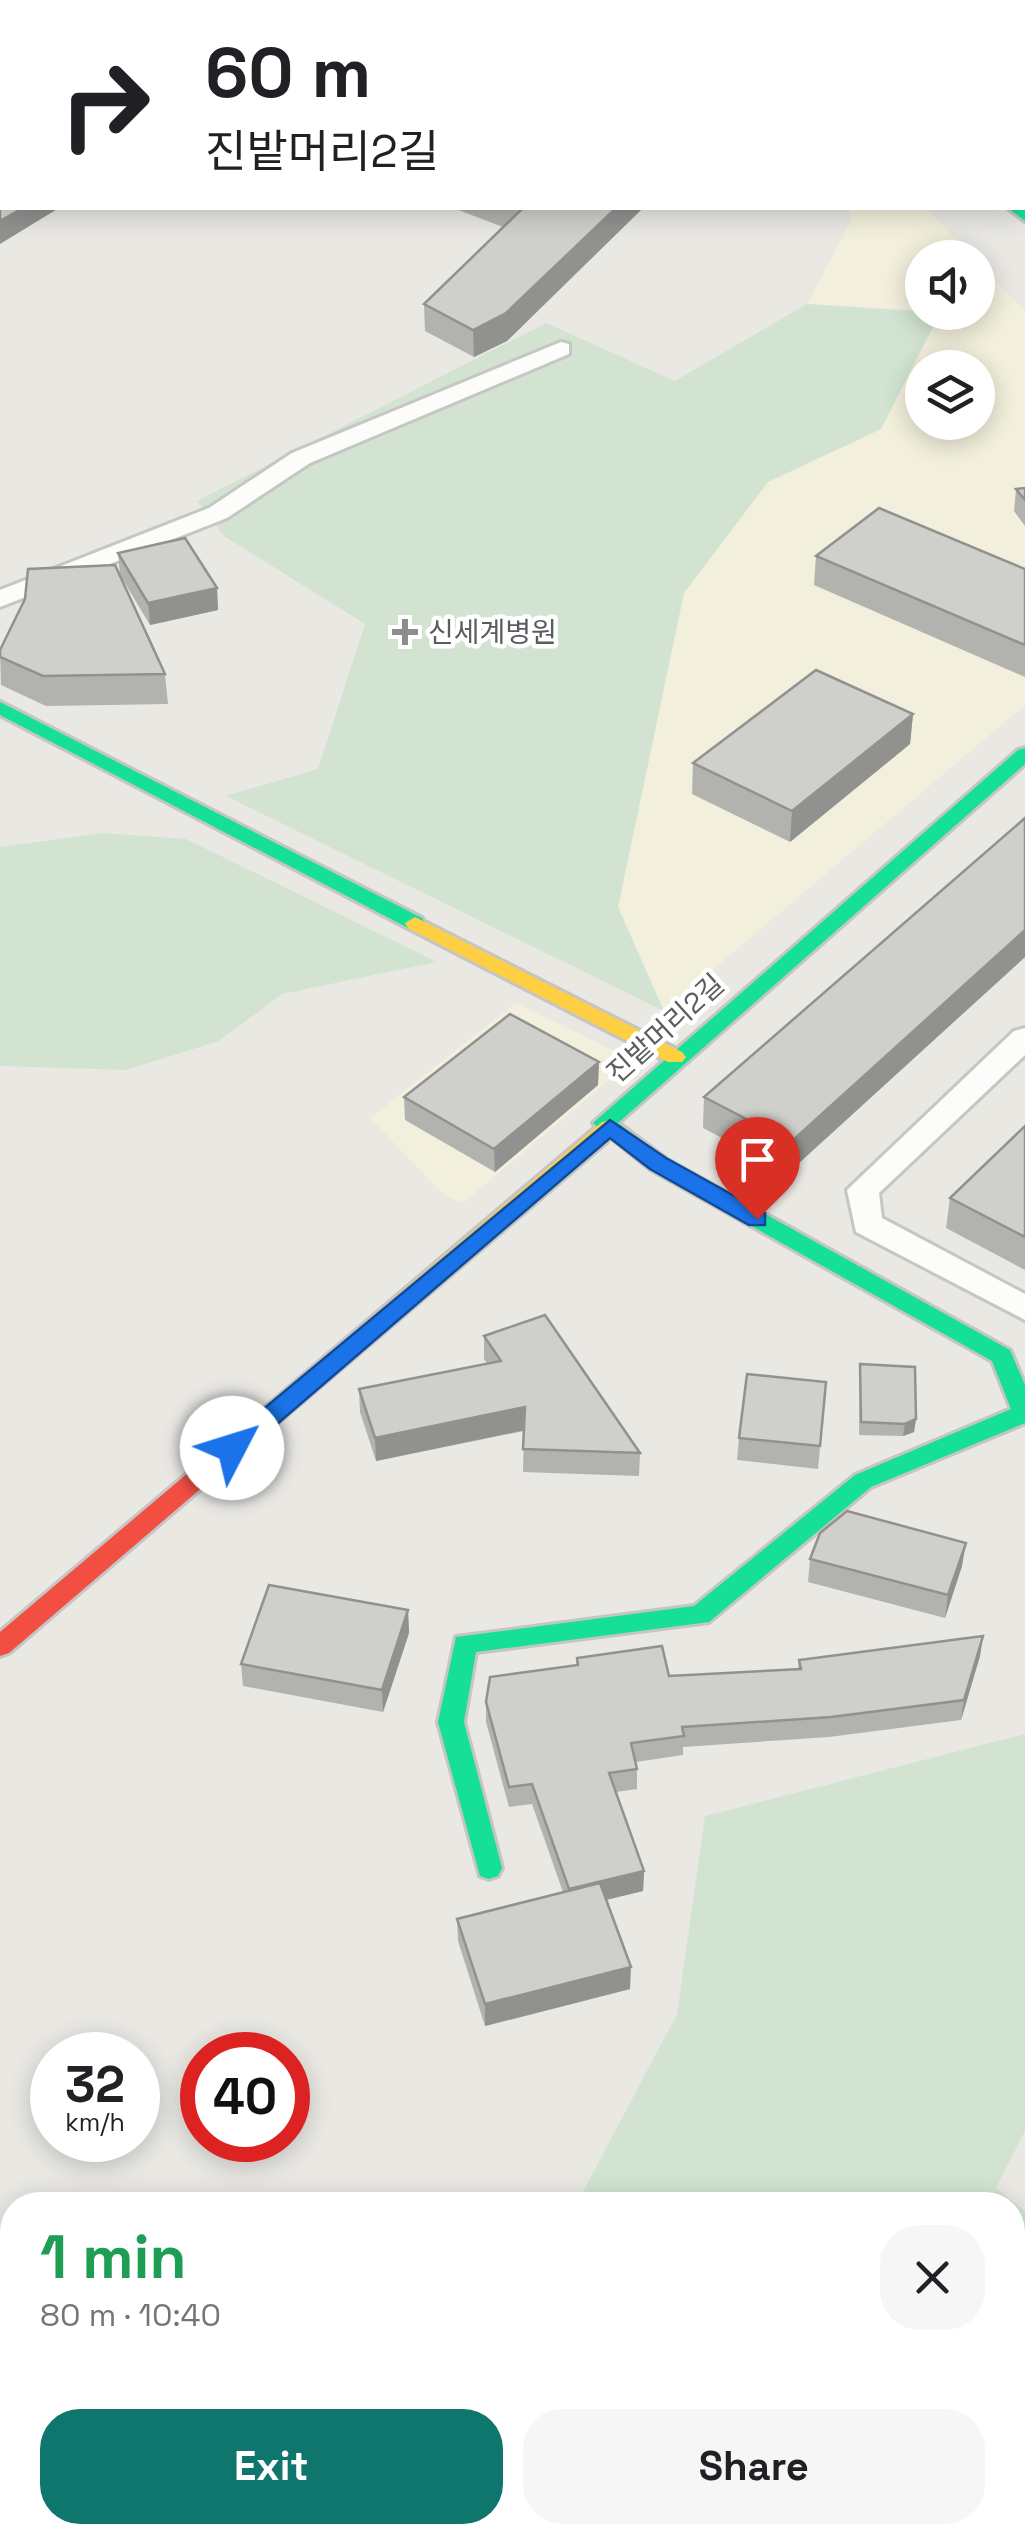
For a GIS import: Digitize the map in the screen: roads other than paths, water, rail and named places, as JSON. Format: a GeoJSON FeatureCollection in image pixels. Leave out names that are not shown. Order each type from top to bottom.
{"type":"FeatureCollection","features":[{"type":"Feature","properties":{"kind":"street"},"geometry":{"type":"LineString","coordinates":[[0,708],[675,1057]]}},
{"type":"Feature","properties":{"kind":"street","name":"진밭머리2길"},"geometry":{"type":"LineString","coordinates":[[489,1868],[451,1722],[465,1644],[700,1615],[863,1482],[1024,1414],[1002,1356],[658,1164],[604,1123],[1025,754]]}},
{"type":"Feature","properties":{"kind":"street"},"geometry":{"type":"LineString","coordinates":[[0,1646],[610,1127]]}},
{"type":"Feature","properties":{"kind":"lane"},"geometry":{"type":"LineString","coordinates":[[0,600],[218,513],[302,458],[562,349]]}},
{"type":"Feature","properties":{"kind":"lane"},"geometry":{"type":"LineString","coordinates":[[1025,1038],[863,1190],[866,1224],[1025,1308]]}},
{"type":"Feature","properties":{"kind":"place","name":"신세계병원"},"geometry":{"type":"Point","coordinates":[405,632]}}]}
